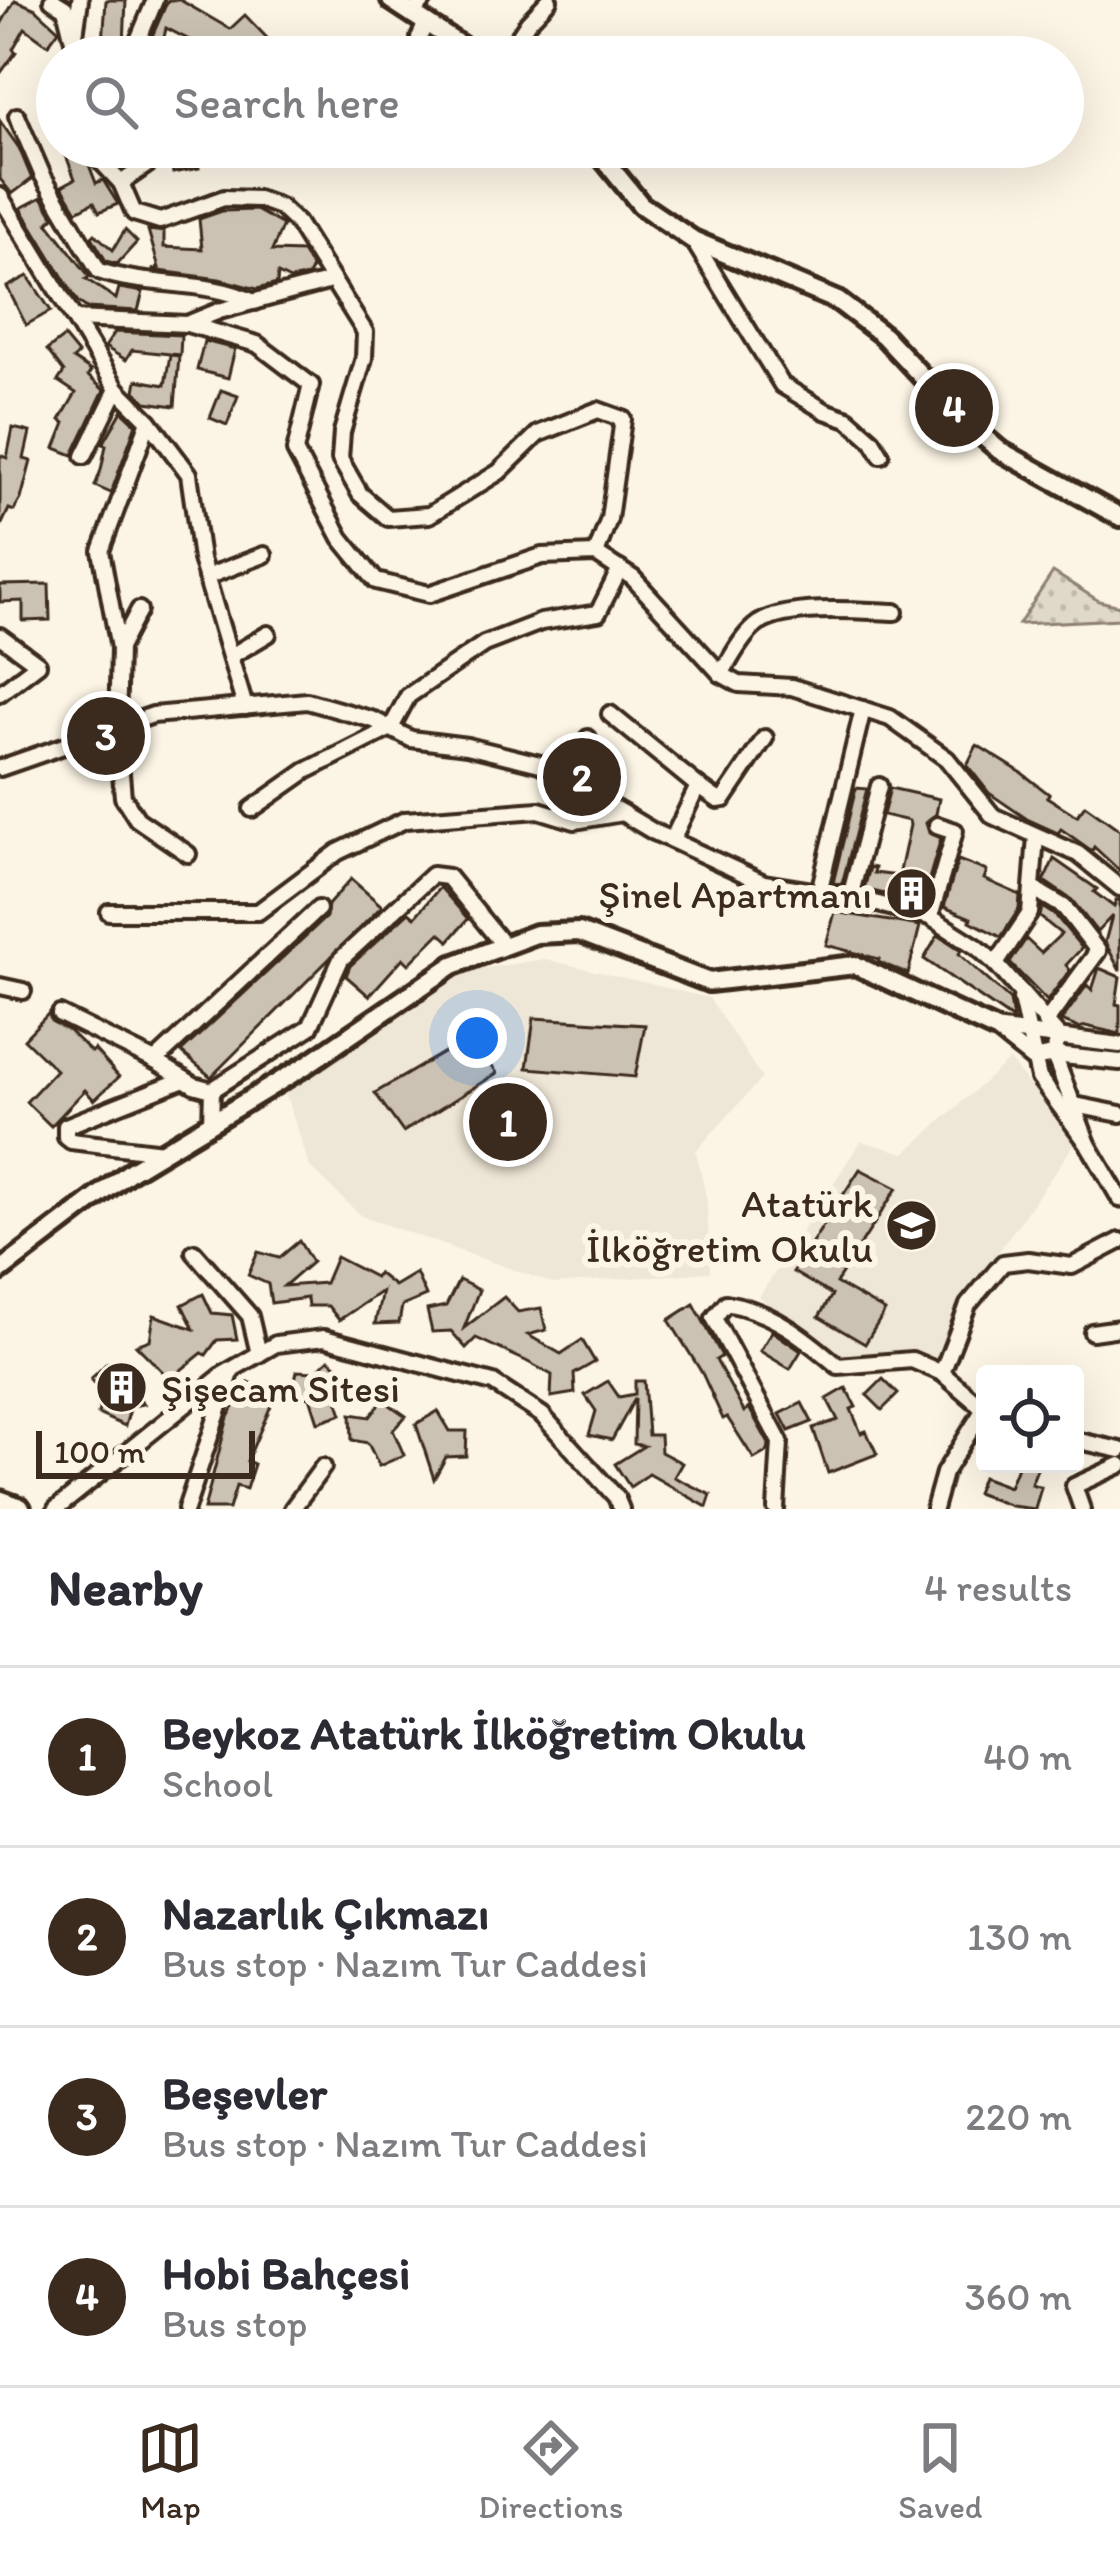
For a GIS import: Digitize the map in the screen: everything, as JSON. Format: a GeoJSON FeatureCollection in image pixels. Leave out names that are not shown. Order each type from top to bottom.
{"type":"FeatureCollection","features":[{"type":"Feature","properties":{"kind":"main road"},"geometry":{"type":"LineString","coordinates":[[0,1502],[19,1509]]}},
{"type":"Feature","properties":{"kind":"street"},"geometry":{"type":"LineString","coordinates":[[52,0],[65,8],[74,36]]}},
{"type":"Feature","properties":{"kind":"street"},"geometry":{"type":"LineString","coordinates":[[76,36],[80,0]]}},
{"type":"Feature","properties":{"kind":"street"},"geometry":{"type":"LineString","coordinates":[[139,36],[155,0]]}},
{"type":"Feature","properties":{"kind":"street"},"geometry":{"type":"LineString","coordinates":[[391,0],[444,36]]}},
{"type":"Feature","properties":{"kind":"street"},"geometry":{"type":"LineString","coordinates":[[419,36],[424,0]]}},
{"type":"Feature","properties":{"kind":"street"},"geometry":{"type":"LineString","coordinates":[[519,36],[549,0]]}},
{"type":"Feature","properties":{"kind":"street"},"geometry":{"type":"LineString","coordinates":[[17,116],[36,160]]}},
{"type":"Feature","properties":{"kind":"street"},"geometry":{"type":"LineString","coordinates":[[40,168],[99,271],[127,280],[235,292],[254,302]]}},
{"type":"Feature","properties":{"kind":"street"},"geometry":{"type":"LineString","coordinates":[[107,168],[121,183],[134,213],[160,221],[224,199],[258,199],[280,207],[297,224],[365,332],[340,459],[360,494],[388,518],[429,515],[499,472],[538,434],[598,410],[622,419],[609,519],[596,554]]}},
{"type":"Feature","properties":{"kind":"street"},"geometry":{"type":"LineString","coordinates":[[121,183],[143,168]]}},
{"type":"Feature","properties":{"kind":"street"},"geometry":{"type":"LineString","coordinates":[[611,168],[641,205],[692,240],[838,301],[884,336],[957,414],[999,450],[1120,517]]}},
{"type":"Feature","properties":{"kind":"street"},"geometry":{"type":"LineString","coordinates":[[0,196],[117,389],[149,421],[189,474],[206,577],[245,706]]}},
{"type":"Feature","properties":{"kind":"street"},"geometry":{"type":"LineString","coordinates":[[692,240],[782,385],[796,397],[848,419],[881,455]]}},
{"type":"Feature","properties":{"kind":"street"},"geometry":{"type":"LineString","coordinates":[[187,324],[331,281]]}},
{"type":"Feature","properties":{"kind":"street"},"geometry":{"type":"LineString","coordinates":[[75,319],[187,324],[257,344],[311,385],[295,451],[341,538],[376,581],[428,594],[542,556],[596,554],[634,578],[721,674],[739,683],[792,686],[890,718],[947,758],[993,817],[1078,854],[1120,888]]}},
{"type":"Feature","properties":{"kind":"street"},"geometry":{"type":"LineString","coordinates":[[84,457],[117,389]]}},
{"type":"Feature","properties":{"kind":"street"},"geometry":{"type":"LineString","coordinates":[[149,421],[101,551],[119,648],[117,728],[123,797],[137,819],[188,854]]}},
{"type":"Feature","properties":{"kind":"street"},"geometry":{"type":"LineString","coordinates":[[206,577],[264,556]]}},
{"type":"Feature","properties":{"kind":"street"},"geometry":{"type":"LineString","coordinates":[[252,808],[306,772],[391,728],[408,696],[484,644],[541,622],[598,613],[620,569]]}},
{"type":"Feature","properties":{"kind":"street"},"geometry":{"type":"LineString","coordinates":[[119,648],[139,610]]}},
{"type":"Feature","properties":{"kind":"street"},"geometry":{"type":"LineString","coordinates":[[721,674],[749,630],[767,617],[835,610],[896,612]]}},
{"type":"Feature","properties":{"kind":"street"},"geometry":{"type":"LineString","coordinates":[[231,656],[268,634]]}},
{"type":"Feature","properties":{"kind":"street"},"geometry":{"type":"LineString","coordinates":[[0,636],[38,664],[0,693]]}},
{"type":"Feature","properties":{"kind":"street"},"geometry":{"type":"LineString","coordinates":[[0,768],[153,715],[307,701],[374,720],[411,739],[467,746],[540,764],[672,840],[764,883],[930,917],[996,964],[1058,1035]]}},
{"type":"Feature","properties":{"kind":"street"},"geometry":{"type":"LineString","coordinates":[[820,892],[862,710]]}},
{"type":"Feature","properties":{"kind":"street"},"geometry":{"type":"LineString","coordinates":[[610,714],[718,800],[724,799],[765,738]]}},
{"type":"Feature","properties":{"kind":"street"},"geometry":{"type":"LineString","coordinates":[[565,779],[588,738]]}},
{"type":"Feature","properties":{"kind":"street"},"geometry":{"type":"LineString","coordinates":[[672,840],[698,786]]}},
{"type":"Feature","properties":{"kind":"street"},"geometry":{"type":"LineString","coordinates":[[850,897],[879,786]]}},
{"type":"Feature","properties":{"kind":"street"},"geometry":{"type":"LineString","coordinates":[[109,912],[258,912],[338,852],[405,820],[539,810],[575,821],[622,813]]}},
{"type":"Feature","properties":{"kind":"street"},"geometry":{"type":"LineString","coordinates":[[930,917],[955,831],[937,825]]}},
{"type":"Feature","properties":{"kind":"street"},"geometry":{"type":"LineString","coordinates":[[996,964],[1030,913],[1036,836]]}},
{"type":"Feature","properties":{"kind":"street"},"geometry":{"type":"LineString","coordinates":[[212,1090],[310,1027],[341,959],[432,874],[448,877],[504,946]]}},
{"type":"Feature","properties":{"kind":"street"},"geometry":{"type":"LineString","coordinates":[[1034,889],[1064,907],[1098,951],[1046,1023]]}},
{"type":"Feature","properties":{"kind":"street"},"geometry":{"type":"LineString","coordinates":[[155,1061],[318,909]]}},
{"type":"Feature","properties":{"kind":"street"},"geometry":{"type":"LineString","coordinates":[[0,1271],[131,1172],[305,1066],[452,965],[536,934],[579,932],[709,982],[855,965],[994,1029],[1032,1059]]}},
{"type":"Feature","properties":{"kind":"street"},"geometry":{"type":"LineString","coordinates":[[0,986],[23,992]]}},
{"type":"Feature","properties":{"kind":"street"},"geometry":{"type":"LineString","coordinates":[[1020,994],[1039,1078],[1088,1144],[1120,1199]]}},
{"type":"Feature","properties":{"kind":"street"},"geometry":{"type":"LineString","coordinates":[[61,1014],[212,1090]]}},
{"type":"Feature","properties":{"kind":"street"},"geometry":{"type":"LineString","coordinates":[[994,1029],[1120,1045]]}},
{"type":"Feature","properties":{"kind":"street"},"geometry":{"type":"LineString","coordinates":[[1058,1035],[1054,1054],[1088,1144]]}},
{"type":"Feature","properties":{"kind":"street"},"geometry":{"type":"LineString","coordinates":[[1032,1059],[1054,1054],[1120,1062]]}},
{"type":"Feature","properties":{"kind":"street"},"geometry":{"type":"LineString","coordinates":[[163,1152],[71,1141],[66,1126],[184,1078]]}},
{"type":"Feature","properties":{"kind":"street"},"geometry":{"type":"LineString","coordinates":[[211,1123],[212,1090]]}},
{"type":"Feature","properties":{"kind":"street"},"geometry":{"type":"LineString","coordinates":[[1075,1105],[1120,1114]]}},
{"type":"Feature","properties":{"kind":"street"},"geometry":{"type":"LineString","coordinates":[[942,1372],[968,1305],[1003,1263],[1028,1260],[1072,1266],[1120,1240]]}},
{"type":"Feature","properties":{"kind":"street"},"geometry":{"type":"LineString","coordinates":[[194,1252],[250,1316],[259,1354]]}},
{"type":"Feature","properties":{"kind":"street"},"geometry":{"type":"LineString","coordinates":[[776,1509],[780,1442],[714,1318],[726,1303],[749,1307],[794,1329],[838,1366],[912,1360],[942,1372],[976,1403]]}},
{"type":"Feature","properties":{"kind":"street"},"geometry":{"type":"LineString","coordinates":[[1092,1332],[1120,1328]]}},
{"type":"Feature","properties":{"kind":"street"},"geometry":{"type":"LineString","coordinates":[[56,1509],[232,1370],[276,1344],[324,1338],[493,1383],[542,1415],[616,1497],[621,1509]]}},
{"type":"Feature","properties":{"kind":"street"},"geometry":{"type":"LineString","coordinates":[[186,1509],[232,1370]]}},
{"type":"Feature","properties":{"kind":"street"},"geometry":{"type":"LineString","coordinates":[[934,1509],[944,1473],[976,1423]]}},
{"type":"Feature","properties":{"kind":"street"},"geometry":{"type":"LineString","coordinates":[[1084,1442],[1120,1450]]}},
{"type":"Feature","properties":{"kind":"street"},"geometry":{"type":"LineString","coordinates":[[1082,1509],[1074,1486],[1120,1465]]}},
{"type":"Feature","properties":{"kind":"street"},"geometry":{"type":"LineString","coordinates":[[292,1509],[322,1467]]}},
{"type":"Feature","properties":{"kind":"shaded area"},"geometry":{"type":"Polygon","coordinates":[[[1053,572],[1099,601],[1120,606],[1120,619],[1019,624],[1053,572]]]}},
{"type":"Feature","properties":{"kind":"shaded area"},"geometry":{"type":"Polygon","coordinates":[[[544,959],[709,998],[762,1078],[696,1151],[707,1201],[710,1272],[554,1284],[361,1216],[310,1167],[285,1093],[468,971],[544,959]]]}},
{"type":"Feature","properties":{"kind":"shaded area","name":"Atatürk İlköğretim Okulu"},"geometry":{"type":"Polygon","coordinates":[[[1009,1060],[1076,1142],[961,1305],[934,1362],[885,1353],[845,1365],[759,1297],[861,1141],[905,1153],[1009,1060]]]}},
{"type":"Feature","properties":{"kind":"building"},"geometry":{"type":"Polygon","coordinates":[[[15,0],[36,9],[59,30],[55,36],[36,36],[25,28],[0,74],[0,26],[15,0]]]}},
{"type":"Feature","properties":{"kind":"building"},"geometry":{"type":"Polygon","coordinates":[[[106,0],[126,0],[124,36],[103,36],[106,0]]]}},
{"type":"Feature","properties":{"kind":"building"},"geometry":{"type":"Polygon","coordinates":[[[168,0],[180,0],[230,29],[245,15],[265,36],[181,36],[166,28],[164,36],[152,36],[168,0]]]}},
{"type":"Feature","properties":{"kind":"building"},"geometry":{"type":"Polygon","coordinates":[[[0,121],[32,179],[12,194],[0,179],[0,121]]]}},
{"type":"Feature","properties":{"kind":"building"},"geometry":{"type":"Polygon","coordinates":[[[71,168],[90,168],[96,183],[103,180],[118,204],[99,212],[94,202],[77,211],[62,186],[75,179],[71,168]]]}},
{"type":"Feature","properties":{"kind":"building"},"geometry":{"type":"Polygon","coordinates":[[[42,197],[54,217],[48,223],[86,272],[86,279],[116,299],[119,288],[143,292],[138,311],[87,308],[78,302],[21,208],[42,197]]]}},
{"type":"Feature","properties":{"kind":"building"},"geometry":{"type":"Polygon","coordinates":[[[256,210],[283,225],[272,251],[302,252],[312,268],[308,276],[290,280],[278,274],[277,284],[257,289],[152,270],[159,268],[148,230],[164,232],[164,247],[202,249],[199,219],[222,211],[256,210]]]}},
{"type":"Feature","properties":{"kind":"building"},"geometry":{"type":"Polygon","coordinates":[[[125,230],[137,242],[117,264],[106,261],[92,237],[95,234],[113,250],[125,230]]]}},
{"type":"Feature","properties":{"kind":"building"},"geometry":{"type":"Polygon","coordinates":[[[28,276],[51,311],[26,325],[7,287],[28,276]]]}},
{"type":"Feature","properties":{"kind":"building"},"geometry":{"type":"Polygon","coordinates":[[[115,332],[181,335],[180,355],[132,350],[126,360],[105,347],[115,332]]]}},
{"type":"Feature","properties":{"kind":"building"},"geometry":{"type":"Polygon","coordinates":[[[64,337],[78,354],[73,359],[91,371],[88,376],[104,390],[73,455],[55,448],[65,423],[60,420],[76,393],[58,381],[64,372],[47,350],[64,337]]]}},
{"type":"Feature","properties":{"kind":"building"},"geometry":{"type":"Polygon","coordinates":[[[204,341],[235,349],[228,378],[197,370],[204,341]]]}},
{"type":"Feature","properties":{"kind":"building"},"geometry":{"type":"Polygon","coordinates":[[[170,355],[179,356],[175,406],[146,402],[135,391],[137,380],[165,385],[170,355]]]}},
{"type":"Feature","properties":{"kind":"building"},"geometry":{"type":"Polygon","coordinates":[[[221,390],[238,396],[227,425],[210,418],[221,390]]]}},
{"type":"Feature","properties":{"kind":"building"},"geometry":{"type":"Polygon","coordinates":[[[122,411],[136,424],[111,493],[95,486],[103,444],[122,411]]]}},
{"type":"Feature","properties":{"kind":"building"},"geometry":{"type":"Polygon","coordinates":[[[13,428],[30,432],[24,459],[31,461],[21,499],[14,511],[9,509],[0,528],[0,455],[7,458],[13,428]]]}},
{"type":"Feature","properties":{"kind":"building"},"geometry":{"type":"Polygon","coordinates":[[[49,584],[50,620],[23,621],[23,601],[0,602],[0,585],[49,584]]]}},
{"type":"Feature","properties":{"kind":"building"},"geometry":{"type":"Polygon","coordinates":[[[977,745],[1077,816],[1085,805],[1120,830],[1120,871],[1094,847],[1092,851],[1061,829],[1058,833],[1027,819],[989,793],[967,765],[977,745]]]}},
{"type":"Feature","properties":{"kind":"building"},"geometry":{"type":"Polygon","coordinates":[[[856,788],[867,789],[842,884],[833,883],[856,788]]]}},
{"type":"Feature","properties":{"kind":"building"},"geometry":{"type":"Polygon","coordinates":[[[890,788],[939,799],[936,814],[926,823],[929,833],[941,838],[922,903],[864,889],[870,867],[875,868],[874,873],[899,876],[910,825],[883,815],[890,788]]]}},
{"type":"Feature","properties":{"kind":"building"},"geometry":{"type":"Polygon","coordinates":[[[1054,859],[1114,907],[1120,900],[1120,971],[1105,942],[1112,916],[1097,932],[1072,900],[1044,881],[1054,859]]]}},
{"type":"Feature","properties":{"kind":"building"},"geometry":{"type":"Polygon","coordinates":[[[958,860],[987,871],[984,879],[1020,895],[1019,909],[1001,937],[944,907],[958,860]]]}},
{"type":"Feature","properties":{"kind":"building"},"geometry":{"type":"Polygon","coordinates":[[[351,879],[382,906],[211,1077],[181,1052],[326,917],[328,905],[351,879]]]}},
{"type":"Feature","properties":{"kind":"building"},"geometry":{"type":"Polygon","coordinates":[[[440,887],[468,919],[449,941],[440,933],[409,964],[403,958],[369,996],[346,976],[350,966],[409,912],[415,917],[440,887]]]}},
{"type":"Feature","properties":{"kind":"building"},"geometry":{"type":"Polygon","coordinates":[[[1042,907],[1056,916],[1082,948],[1066,965],[1070,970],[1047,1001],[1010,963],[1026,939],[1041,953],[1061,934],[1040,917],[1042,907]]]}},
{"type":"Feature","properties":{"kind":"building"},"geometry":{"type":"Polygon","coordinates":[[[835,912],[920,926],[908,974],[879,959],[826,945],[835,912]]]}},
{"type":"Feature","properties":{"kind":"building"},"geometry":{"type":"Polygon","coordinates":[[[938,935],[961,950],[959,954],[1010,1000],[1013,1020],[924,959],[938,935]]]}},
{"type":"Feature","properties":{"kind":"building"},"geometry":{"type":"Polygon","coordinates":[[[1099,968],[1120,977],[1116,1004],[1120,1005],[1120,1034],[1061,1021],[1087,985],[1092,990],[1099,968]]]}},
{"type":"Feature","properties":{"kind":"building"},"geometry":{"type":"Polygon","coordinates":[[[49,1013],[51,1021],[91,1052],[94,1049],[119,1077],[94,1100],[85,1090],[51,1126],[26,1102],[56,1070],[24,1039],[49,1013]]]}},
{"type":"Feature","properties":{"kind":"building"},"geometry":{"type":"Polygon","coordinates":[[[534,1018],[645,1025],[635,1077],[527,1068],[534,1018]]]}},
{"type":"Feature","properties":{"kind":"building"},"geometry":{"type":"Polygon","coordinates":[[[472,1036],[497,1073],[403,1132],[375,1093],[472,1036]]]}},
{"type":"Feature","properties":{"kind":"building"},"geometry":{"type":"Polygon","coordinates":[[[860,1169],[897,1188],[836,1283],[885,1311],[865,1344],[819,1317],[832,1295],[793,1272],[860,1169]]]}},
{"type":"Feature","properties":{"kind":"building"},"geometry":{"type":"Polygon","coordinates":[[[299,1241],[312,1262],[284,1286],[325,1283],[336,1257],[375,1277],[378,1273],[394,1286],[416,1273],[426,1296],[402,1306],[399,1323],[375,1324],[382,1291],[339,1320],[328,1306],[308,1306],[307,1298],[271,1303],[268,1284],[248,1275],[258,1252],[279,1258],[299,1241]]]}},
{"type":"Feature","properties":{"kind":"building"},"geometry":{"type":"Polygon","coordinates":[[[459,1280],[479,1290],[464,1328],[504,1297],[518,1312],[541,1308],[546,1330],[528,1335],[561,1354],[582,1340],[595,1362],[574,1374],[575,1393],[551,1397],[552,1375],[476,1338],[466,1348],[451,1331],[432,1332],[427,1310],[446,1306],[459,1280]]]}},
{"type":"Feature","properties":{"kind":"building"},"geometry":{"type":"Polygon","coordinates":[[[203,1294],[212,1313],[232,1315],[237,1339],[217,1340],[206,1355],[202,1353],[170,1379],[136,1345],[150,1340],[154,1315],[194,1329],[182,1305],[203,1294]]]}},
{"type":"Feature","properties":{"kind":"building"},"geometry":{"type":"Polygon","coordinates":[[[694,1304],[722,1356],[716,1360],[744,1412],[749,1408],[769,1444],[768,1451],[754,1459],[727,1417],[723,1419],[669,1320],[694,1304]]]}},
{"type":"Feature","properties":{"kind":"building"},"geometry":{"type":"Polygon","coordinates":[[[772,1331],[801,1351],[790,1369],[760,1351],[772,1331]]]}},
{"type":"Feature","properties":{"kind":"building"},"geometry":{"type":"Polygon","coordinates":[[[329,1359],[347,1375],[334,1391],[342,1414],[318,1422],[310,1397],[292,1394],[297,1371],[315,1372],[329,1359]]]}},
{"type":"Feature","properties":{"kind":"building","name":"Şişecam Sitesi"},"geometry":{"type":"Polygon","coordinates":[[[107,1363],[144,1404],[131,1406],[125,1426],[98,1414],[102,1395],[91,1379],[107,1363]]]}},
{"type":"Feature","properties":{"kind":"building"},"geometry":{"type":"Polygon","coordinates":[[[883,1379],[898,1394],[882,1410],[867,1395],[883,1379]]]}},
{"type":"Feature","properties":{"kind":"building"},"geometry":{"type":"Polygon","coordinates":[[[608,1381],[619,1397],[635,1394],[635,1381],[644,1381],[648,1435],[660,1435],[661,1452],[682,1463],[674,1477],[711,1495],[707,1507],[649,1474],[630,1487],[615,1464],[644,1446],[634,1444],[635,1398],[612,1440],[589,1435],[596,1411],[585,1395],[608,1381]]]}},
{"type":"Feature","properties":{"kind":"building"},"geometry":{"type":"Polygon","coordinates":[[[249,1382],[276,1394],[247,1461],[254,1464],[246,1489],[236,1486],[229,1509],[204,1509],[228,1417],[249,1382]]]}},
{"type":"Feature","properties":{"kind":"building"},"geometry":{"type":"Polygon","coordinates":[[[846,1388],[861,1433],[866,1431],[877,1454],[828,1473],[813,1428],[838,1420],[827,1399],[846,1388]]]}},
{"type":"Feature","properties":{"kind":"building"},"geometry":{"type":"Polygon","coordinates":[[[383,1400],[406,1416],[393,1430],[404,1455],[379,1466],[368,1443],[352,1440],[351,1414],[370,1417],[383,1400]]]}},
{"type":"Feature","properties":{"kind":"building"},"geometry":{"type":"Polygon","coordinates":[[[802,1403],[812,1422],[789,1431],[780,1414],[802,1403]]]}},
{"type":"Feature","properties":{"kind":"building"},"geometry":{"type":"Polygon","coordinates":[[[438,1411],[450,1431],[467,1431],[466,1456],[446,1457],[434,1479],[416,1424],[438,1411]]]}},
{"type":"Feature","properties":{"kind":"building"},"geometry":{"type":"Polygon","coordinates":[[[1014,1473],[1035,1473],[1031,1484],[1041,1487],[1035,1509],[976,1493],[982,1477],[1009,1487],[1014,1473]]]}},
{"type":"Feature","properties":{"kind":"place","name":"Hobi Bahçesi"},"geometry":{"type":"Point","coordinates":[954,408]}},
{"type":"Feature","properties":{"kind":"place","name":"Beşevler"},"geometry":{"type":"Point","coordinates":[106,736]}},
{"type":"Feature","properties":{"kind":"place","name":"Nazarlık Çıkmazı"},"geometry":{"type":"Point","coordinates":[582,777]}},
{"type":"Feature","properties":{"kind":"place","name":"Şinel Apartmanı"},"geometry":{"type":"Point","coordinates":[911,894]}},
{"type":"Feature","properties":{"kind":"place","name":"Beykoz Atatürk İlköğretim Okulu"},"geometry":{"type":"Point","coordinates":[508,1122]}},
{"type":"Feature","properties":{"kind":"place","name":"Atatürk İlköğretim Okulu"},"geometry":{"type":"Point","coordinates":[912,1225]}},
{"type":"Feature","properties":{"kind":"place","name":"Şişecam Sitesi"},"geometry":{"type":"Point","coordinates":[122,1388]}}]}
